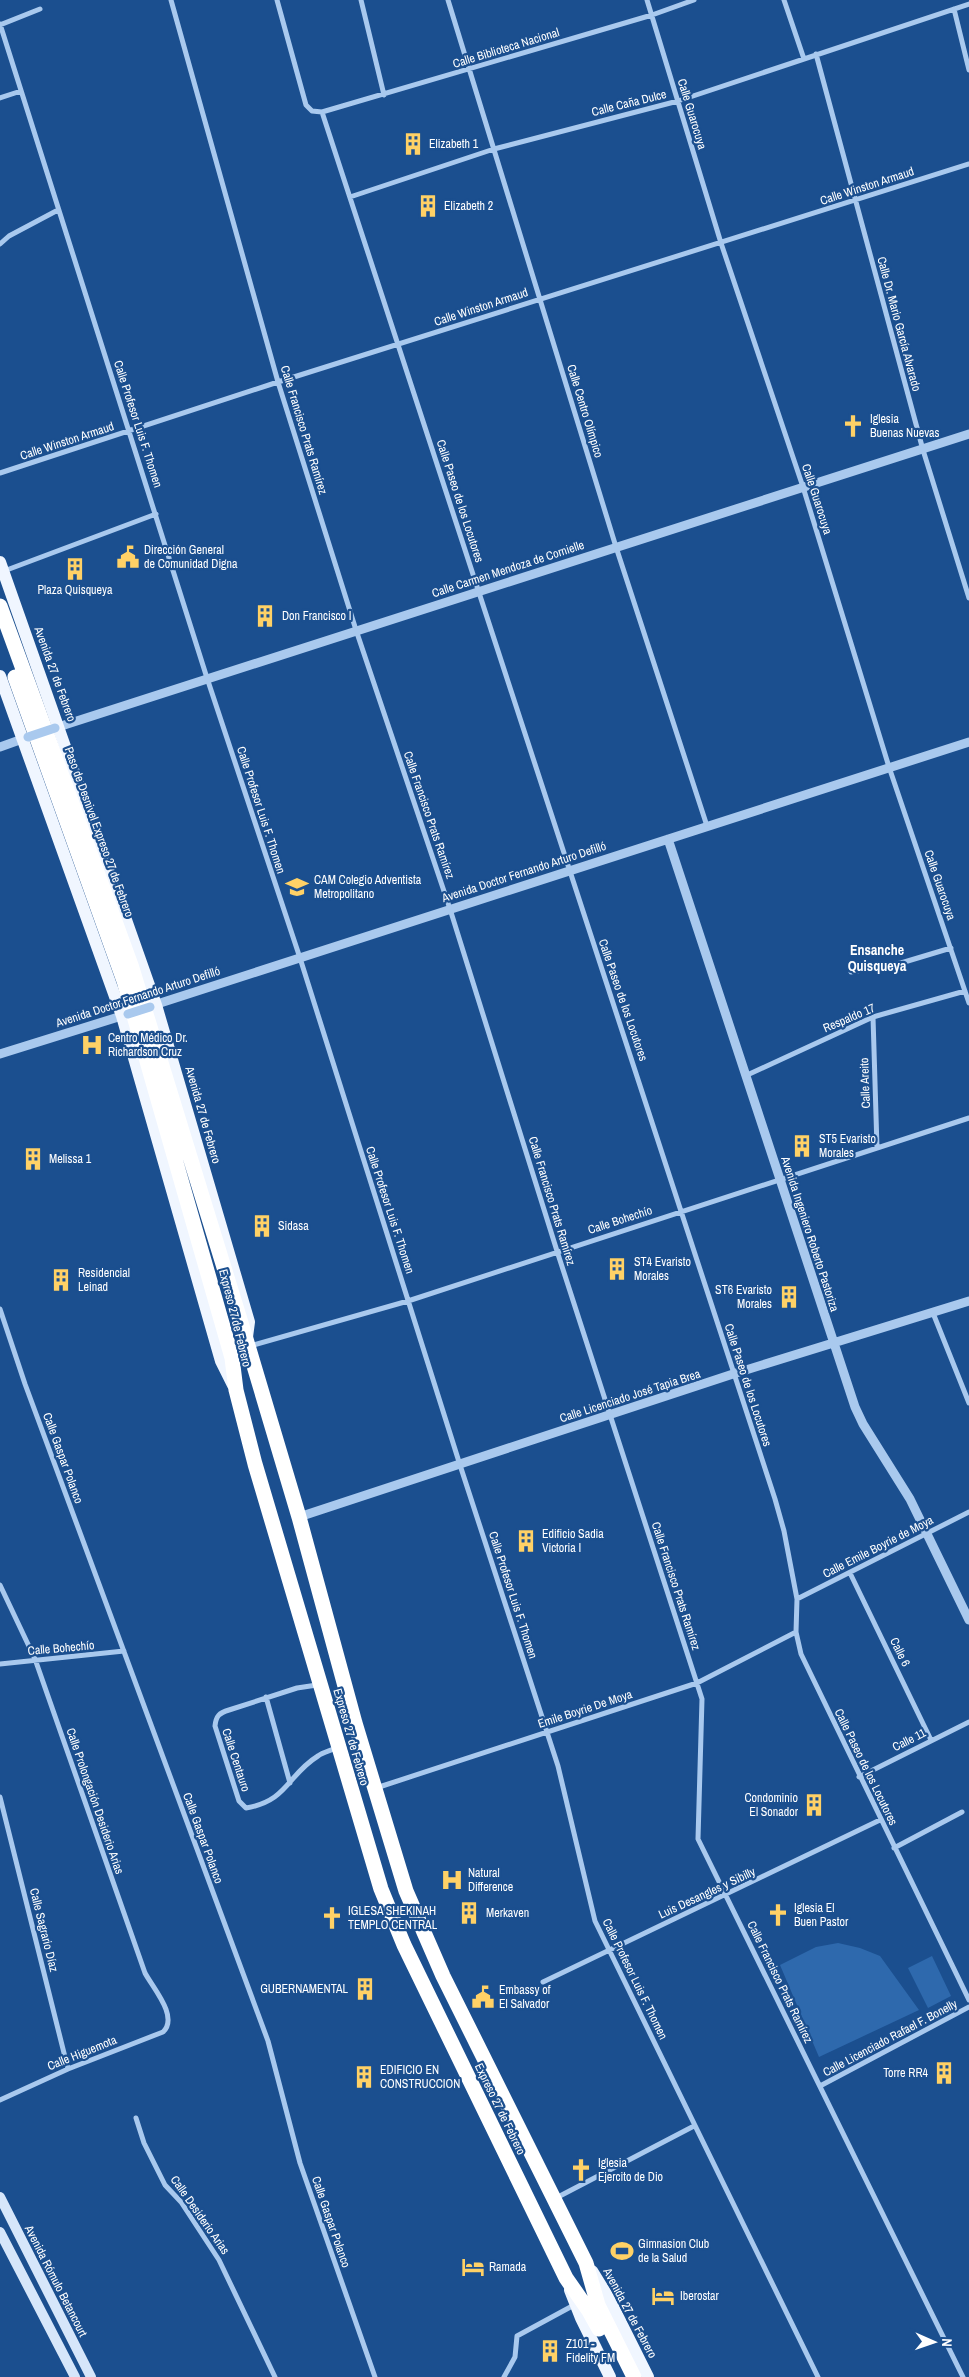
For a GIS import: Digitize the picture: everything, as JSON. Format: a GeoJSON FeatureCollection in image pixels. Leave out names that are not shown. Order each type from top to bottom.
{"type":"FeatureCollection","features":[{"type":"Feature","properties":{"kind":"highway","name":"Paso de Desnivel Expreso 27 de Febrero"},"geometry":{"type":"LineString","coordinates":[[0,606],[130,964],[156,1068]]}},
{"type":"Feature","properties":{"kind":"highway"},"geometry":{"type":"LineString","coordinates":[[0,635],[156,1068]]}},
{"type":"Feature","properties":{"kind":"highway","name":"Expreso 27 de Febrero"},"geometry":{"type":"LineString","coordinates":[[156,1068],[247,1343],[299,1516],[374,1789],[406,1891],[443,1976],[586,2263],[598,2305],[634,2377]]}},
{"type":"Feature","properties":{"kind":"highway","name":"Expreso 27 de Febrero"},"geometry":{"type":"LineString","coordinates":[[156,1068],[232,1358],[236,1390],[255,1464],[381,1889],[404,1944],[566,2278],[589,2311],[624,2377]]}},
{"type":"Feature","properties":{"kind":"main road","name":"Avenida 27 de Febrero"},"geometry":{"type":"LineString","coordinates":[[2,567],[153,1006],[249,1322],[247,1343]]}},
{"type":"Feature","properties":{"kind":"main road"},"geometry":{"type":"LineString","coordinates":[[0,676],[26,738],[125,1015],[222,1361],[236,1390]]}},
{"type":"Feature","properties":{"kind":"main road","name":"Avenida Rómulo Betancourt"},"geometry":{"type":"LineString","coordinates":[[0,2197],[91,2377]]}},
{"type":"Feature","properties":{"kind":"main road"},"geometry":{"type":"LineString","coordinates":[[0,2232],[75,2377]]}},
{"type":"Feature","properties":{"kind":"main road","name":"Avenida 27 de Febrero"},"geometry":{"type":"LineString","coordinates":[[586,2263],[608,2297],[648,2377]]}},
{"type":"Feature","properties":{"kind":"main road"},"geometry":{"type":"LineString","coordinates":[[566,2278],[610,2377]]}},
{"type":"Feature","properties":{"kind":"street","name":"Calle Francisco Prats Ramírez"},"geometry":{"type":"LineString","coordinates":[[171,0],[278,382],[356,630],[450,909],[557,1251],[702,1699],[698,1839],[963,2377]]}},
{"type":"Feature","properties":{"kind":"street"},"geometry":{"type":"LineString","coordinates":[[277,0],[306,105],[312,111],[322,112]]}},
{"type":"Feature","properties":{"kind":"street"},"geometry":{"type":"LineString","coordinates":[[361,0],[384,95]]}},
{"type":"Feature","properties":{"kind":"street","name":"Calle Centro Olímpico"},"geometry":{"type":"LineString","coordinates":[[448,0],[616,547],[707,826]]}},
{"type":"Feature","properties":{"kind":"street","name":"Calle Guarocuya"},"geometry":{"type":"LineString","coordinates":[[647,0],[721,243],[803,487],[889,767],[969,1003]]}},
{"type":"Feature","properties":{"kind":"street","name":"Calle Biblioteca Nacional"},"geometry":{"type":"LineString","coordinates":[[322,112],[652,15],[694,0]]}},
{"type":"Feature","properties":{"kind":"street"},"geometry":{"type":"LineString","coordinates":[[784,0],[804,58]]}},
{"type":"Feature","properties":{"kind":"street","name":"Calle Caña Dulce"},"geometry":{"type":"LineString","coordinates":[[350,197],[494,148],[678,101],[969,4]]}},
{"type":"Feature","properties":{"kind":"street"},"geometry":{"type":"LineString","coordinates":[[0,24],[40,9]]}},
{"type":"Feature","properties":{"kind":"street"},"geometry":{"type":"LineString","coordinates":[[954,9],[969,70]]}},
{"type":"Feature","properties":{"kind":"street","name":"Calle Profesor Luis F. Thomen"},"geometry":{"type":"LineString","coordinates":[[0,24],[207,678],[300,958],[460,1465],[548,1732],[595,1921],[818,2377]]}},
{"type":"Feature","properties":{"kind":"street","name":"Calle Dr. Mario García Alvarado"},"geometry":{"type":"LineString","coordinates":[[816,54],[923,450],[969,598]]}},
{"type":"Feature","properties":{"kind":"street"},"geometry":{"type":"LineString","coordinates":[[0,98],[21,91]]}},
{"type":"Feature","properties":{"kind":"street","name":"Calle Paseo de los Locutores"},"geometry":{"type":"LineString","coordinates":[[322,112],[784,1531],[797,1599],[796,1632],[806,1669],[969,2000]]}},
{"type":"Feature","properties":{"kind":"street","name":"Calle Winston Armaud"},"geometry":{"type":"LineString","coordinates":[[0,473],[540,298],[969,164]]}},
{"type":"Feature","properties":{"kind":"street"},"geometry":{"type":"LineString","coordinates":[[0,244],[9,236],[58,210]]}},
{"type":"Feature","properties":{"kind":"street","name":"Calle Carmen Mendoza de Cornielle"},"geometry":{"type":"LineString","coordinates":[[26,738],[207,678],[969,434]]}},
{"type":"Feature","properties":{"kind":"street"},"geometry":{"type":"LineString","coordinates":[[2,567],[156,514]]}},
{"type":"Feature","properties":{"kind":"street"},"geometry":{"type":"LineString","coordinates":[[0,747],[26,738]]}},
{"type":"Feature","properties":{"kind":"street","name":"Avenida Doctor Fernando Arturo Defilló"},"geometry":{"type":"LineString","coordinates":[[0,1054],[969,742]]}},
{"type":"Feature","properties":{"kind":"street","name":"Avenida Ingeniero Roberto Pastoriza"},"geometry":{"type":"LineString","coordinates":[[668,839],[779,1182],[855,1407],[863,1424],[910,1499],[969,1620]]}},
{"type":"Feature","properties":{"kind":"street"},"geometry":{"type":"LineString","coordinates":[[851,972],[901,963],[951,948]]}},
{"type":"Feature","properties":{"kind":"street","name":"Respaldo 17"},"geometry":{"type":"LineString","coordinates":[[745,1076],[873,1017],[965,991]]}},
{"type":"Feature","properties":{"kind":"street","name":"Calle Areito"},"geometry":{"type":"LineString","coordinates":[[873,1017],[877,1148]]}},
{"type":"Feature","properties":{"kind":"street","name":"Calle Bohechío"},"geometry":{"type":"LineString","coordinates":[[247,1343],[408,1301],[681,1210],[779,1182],[969,1118]]}},
{"type":"Feature","properties":{"kind":"street","name":"Calle Licenciado José Tapia Brea"},"geometry":{"type":"LineString","coordinates":[[299,1516],[460,1465],[733,1374],[969,1301]]}},
{"type":"Feature","properties":{"kind":"street","name":"Calle Gaspar Polanco"},"geometry":{"type":"LineString","coordinates":[[0,1309],[25,1384],[268,2041],[300,2163],[375,2377]]}},
{"type":"Feature","properties":{"kind":"street"},"geometry":{"type":"LineString","coordinates":[[934,1313],[969,1403]]}},
{"type":"Feature","properties":{"kind":"street","name":"Calle Emile Boyrie de Moya"},"geometry":{"type":"LineString","coordinates":[[797,1599],[969,1512]]}},
{"type":"Feature","properties":{"kind":"street","name":"Calle 6"},"geometry":{"type":"LineString","coordinates":[[850,1573],[932,1740]]}},
{"type":"Feature","properties":{"kind":"street","name":"Calle Prolongación Desiderio Arias"},"geometry":{"type":"LineString","coordinates":[[0,1585],[35,1659],[142,1964],[166,2011],[168,2023]]}},
{"type":"Feature","properties":{"kind":"street","name":"Emile Boyrie De Moya"},"geometry":{"type":"LineString","coordinates":[[374,1789],[697,1683],[796,1632]]}},
{"type":"Feature","properties":{"kind":"street","name":"Calle Bohechío"},"geometry":{"type":"LineString","coordinates":[[0,1664],[124,1651]]}},
{"type":"Feature","properties":{"kind":"street","name":"Calle Centauro"},"geometry":{"type":"LineString","coordinates":[[320,1684],[266,1697],[220,1713],[215,1726],[239,1801],[246,1808],[265,1803],[285,1790],[298,1772],[318,1755],[338,1748]]}},
{"type":"Feature","properties":{"kind":"street"},"geometry":{"type":"LineString","coordinates":[[266,1697],[290,1783]]}},
{"type":"Feature","properties":{"kind":"street","name":"Calle 11"},"geometry":{"type":"LineString","coordinates":[[859,1778],[969,1722]]}},
{"type":"Feature","properties":{"kind":"street","name":"Calle Sagrario Díaz"},"geometry":{"type":"LineString","coordinates":[[0,1797],[68,2069]]}},
{"type":"Feature","properties":{"kind":"street"},"geometry":{"type":"LineString","coordinates":[[894,1848],[962,1812]]}},
{"type":"Feature","properties":{"kind":"street","name":"Luis Desangles y Sibilly"},"geometry":{"type":"LineString","coordinates":[[543,1982],[726,1896],[880,1820]]}},
{"type":"Feature","properties":{"kind":"street","name":"Calle Licenciado Rafael F. Bonelly"},"geometry":{"type":"LineString","coordinates":[[820,2086],[969,2007]]}},
{"type":"Feature","properties":{"kind":"street","name":"Calle Higuemota"},"geometry":{"type":"LineString","coordinates":[[0,2100],[68,2069],[162,2032],[168,2023]]}},
{"type":"Feature","properties":{"kind":"street","name":"Calle Desiderio Arias"},"geometry":{"type":"LineString","coordinates":[[136,2118],[144,2143],[165,2185],[186,2209],[219,2260],[275,2377]]}},
{"type":"Feature","properties":{"kind":"street"},"geometry":{"type":"LineString","coordinates":[[555,2198],[694,2126]]}},
{"type":"Feature","properties":{"kind":"street"},"geometry":{"type":"LineString","coordinates":[[504,2377],[515,2357],[516,2336],[576,2304]]}},
{"type":"Feature","properties":{"kind":"shaded area"},"geometry":{"type":"Polygon","coordinates":[[[838,1943],[860,1948],[880,1956],[919,2010],[819,2057],[780,1965],[816,1947],[838,1943]]]}},
{"type":"Feature","properties":{"kind":"shaded area"},"geometry":{"type":"Polygon","coordinates":[[[932,1956],[951,1996],[928,2008],[908,1968],[932,1956]]]}},
{"type":"Feature","properties":{"kind":"place","name":"Elizabeth 1"},"geometry":{"type":"Point","coordinates":[413,144]}},
{"type":"Feature","properties":{"kind":"place","name":"Elizabeth 2"},"geometry":{"type":"Point","coordinates":[428,206]}},
{"type":"Feature","properties":{"kind":"place","name":"Iglesia Buenas Nuevas"},"geometry":{"type":"Point","coordinates":[853,426]}},
{"type":"Feature","properties":{"kind":"place","name":"Dirección General de Comunidad Digna"},"geometry":{"type":"Point","coordinates":[128,557]}},
{"type":"Feature","properties":{"kind":"place","name":"Plaza Quisqueya"},"geometry":{"type":"Point","coordinates":[75,569]}},
{"type":"Feature","properties":{"kind":"place","name":"Don Francisco I"},"geometry":{"type":"Point","coordinates":[265,616]}},
{"type":"Feature","properties":{"kind":"place","name":"CAM Colegio Adventista Metropolitano"},"geometry":{"type":"Point","coordinates":[297,887]}},
{"type":"Feature","properties":{"kind":"place","name":"Centro Médico Dr. Richardson Cruz"},"geometry":{"type":"Point","coordinates":[92,1045]}},
{"type":"Feature","properties":{"kind":"place","name":"ST5 Evaristo Morales"},"geometry":{"type":"Point","coordinates":[802,1146]}},
{"type":"Feature","properties":{"kind":"place","name":"Melissa 1"},"geometry":{"type":"Point","coordinates":[33,1159]}},
{"type":"Feature","properties":{"kind":"place","name":"Sidasa"},"geometry":{"type":"Point","coordinates":[262,1226]}},
{"type":"Feature","properties":{"kind":"place","name":"ST4 Evaristo Morales"},"geometry":{"type":"Point","coordinates":[617,1269]}},
{"type":"Feature","properties":{"kind":"place","name":"Residencial Leinad"},"geometry":{"type":"Point","coordinates":[61,1280]}},
{"type":"Feature","properties":{"kind":"place","name":"ST6 Evaristo Morales"},"geometry":{"type":"Point","coordinates":[789,1297]}},
{"type":"Feature","properties":{"kind":"place","name":"Edificio Sadia Victoria I"},"geometry":{"type":"Point","coordinates":[526,1541]}},
{"type":"Feature","properties":{"kind":"place","name":"Condominio El Sonador"},"geometry":{"type":"Point","coordinates":[814,1805]}},
{"type":"Feature","properties":{"kind":"place","name":"Natural Difference"},"geometry":{"type":"Point","coordinates":[452,1880]}},
{"type":"Feature","properties":{"kind":"place","name":"Merkaven"},"geometry":{"type":"Point","coordinates":[469,1913]}},
{"type":"Feature","properties":{"kind":"place","name":"Iglesia El Buen Pastor"},"geometry":{"type":"Point","coordinates":[778,1915]}},
{"type":"Feature","properties":{"kind":"place","name":"IGLESA SHEKINAH TEMPLO CENTRAL"},"geometry":{"type":"Point","coordinates":[332,1918]}},
{"type":"Feature","properties":{"kind":"place","name":"GUBERNAMENTAL"},"geometry":{"type":"Point","coordinates":[365,1989]}},
{"type":"Feature","properties":{"kind":"place","name":"Embassy of El Salvador"},"geometry":{"type":"Point","coordinates":[483,1997]}},
{"type":"Feature","properties":{"kind":"place","name":"Torre RR4"},"geometry":{"type":"Point","coordinates":[944,2073]}},
{"type":"Feature","properties":{"kind":"place","name":"EDIFICIO EN CONSTRUCCION"},"geometry":{"type":"Point","coordinates":[364,2077]}},
{"type":"Feature","properties":{"kind":"place","name":"Iglesia Ejercito de Dio"},"geometry":{"type":"Point","coordinates":[581,2170]}},
{"type":"Feature","properties":{"kind":"place","name":"Gimnasion Club de la Salud"},"geometry":{"type":"Point","coordinates":[622,2251]}},
{"type":"Feature","properties":{"kind":"place","name":"Ramada"},"geometry":{"type":"Point","coordinates":[473,2267]}},
{"type":"Feature","properties":{"kind":"place","name":"Iberostar"},"geometry":{"type":"Point","coordinates":[663,2296]}},
{"type":"Feature","properties":{"kind":"place","name":"Z101 - Fidelity FM"},"geometry":{"type":"Point","coordinates":[550,2351]}},
{"type":"Feature","properties":{"kind":"district","name":"Ensanche Quisqueya"},"geometry":{"type":"Point","coordinates":[877,958]}}]}
